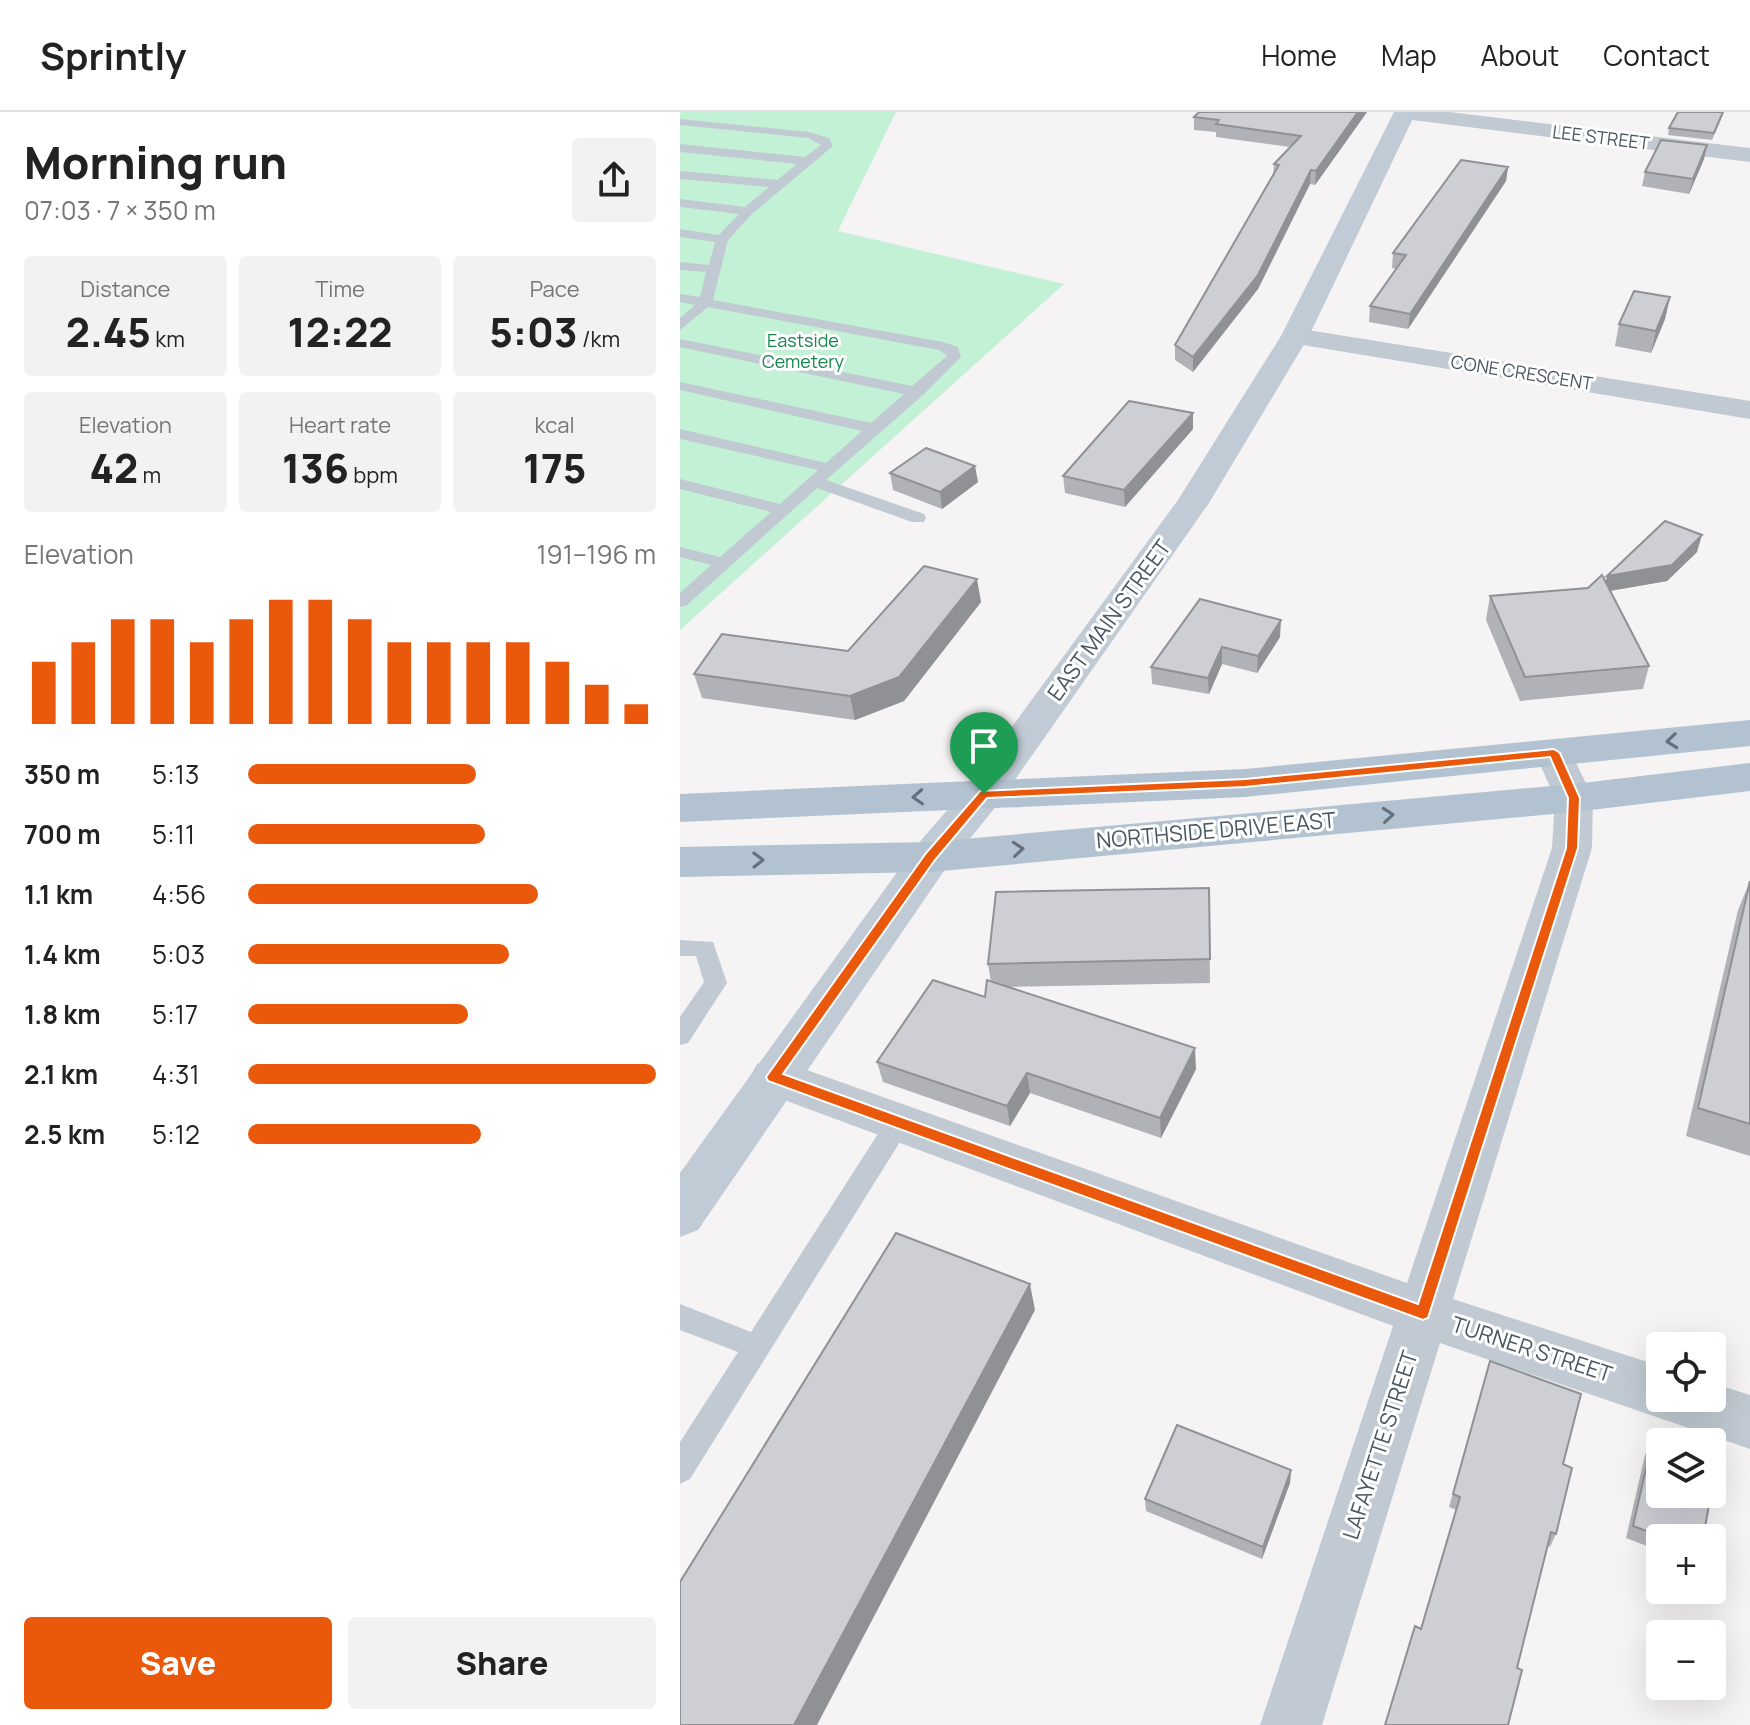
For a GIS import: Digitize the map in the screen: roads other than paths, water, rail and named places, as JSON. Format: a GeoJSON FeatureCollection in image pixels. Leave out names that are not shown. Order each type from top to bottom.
{"type":"FeatureCollection","features":[{"type":"Feature","properties":{"kind":"main road","name":"EAST MAIN STREET"},"geometry":{"type":"LineString","coordinates":[[680,1214],[773,1077],[931,857],[984,794],[1193,503],[1295,336],[1404,113]]}},
{"type":"Feature","properties":{"kind":"main road","name":"NORTHSIDE DRIVE EAST"},"geometry":{"type":"LineString","coordinates":[[680,808],[1245,783],[1750,733]]}},
{"type":"Feature","properties":{"kind":"main road","name":"NORTHSIDE DRIVE EAST"},"geometry":{"type":"LineString","coordinates":[[680,862],[931,857],[1574,798],[1750,777]]}},
{"type":"Feature","properties":{"kind":"street","name":"LEE STREET"},"geometry":{"type":"LineString","coordinates":[[1404,113],[1750,155]]}},
{"type":"Feature","properties":{"kind":"street","name":"CONE CRESCENT"},"geometry":{"type":"LineString","coordinates":[[1295,336],[1750,410]]}},
{"type":"Feature","properties":{"kind":"street","name":"LAFAYETTE STREET"},"geometry":{"type":"LineString","coordinates":[[1291,1725],[1572,848],[1574,798],[1554,753]]}},
{"type":"Feature","properties":{"kind":"street","name":"TURNER STREET"},"geometry":{"type":"LineString","coordinates":[[773,1077],[1423,1313],[1646,1387]]}},
{"type":"Feature","properties":{"kind":"street"},"geometry":{"type":"LineString","coordinates":[[1720,1412],[1750,1422]]}},
{"type":"Feature","properties":{"kind":"lane"},"geometry":{"type":"LineString","coordinates":[[680,122],[809,135],[825,140],[827,146],[748,211],[722,239],[705,303],[680,326]]}},
{"type":"Feature","properties":{"kind":"lane"},"geometry":{"type":"LineString","coordinates":[[680,148],[807,161]]}},
{"type":"Feature","properties":{"kind":"lane"},"geometry":{"type":"LineString","coordinates":[[680,175],[779,184]]}},
{"type":"Feature","properties":{"kind":"lane"},"geometry":{"type":"LineString","coordinates":[[680,203],[748,211]]}},
{"type":"Feature","properties":{"kind":"lane"},"geometry":{"type":"LineString","coordinates":[[680,233],[722,239]]}},
{"type":"Feature","properties":{"kind":"lane"},"geometry":{"type":"LineString","coordinates":[[680,266],[714,269]]}},
{"type":"Feature","properties":{"kind":"lane"},"geometry":{"type":"LineString","coordinates":[[680,298],[751,309],[953,350],[954,357],[680,602]]}},
{"type":"Feature","properties":{"kind":"lane"},"geometry":{"type":"LineString","coordinates":[[680,343],[918,392]]}},
{"type":"Feature","properties":{"kind":"lane"},"geometry":{"type":"LineString","coordinates":[[680,386],[876,429]]}},
{"type":"Feature","properties":{"kind":"lane"},"geometry":{"type":"LineString","coordinates":[[680,434],[832,469]]}},
{"type":"Feature","properties":{"kind":"lane"},"geometry":{"type":"LineString","coordinates":[[816,482],[918,518]]}},
{"type":"Feature","properties":{"kind":"lane"},"geometry":{"type":"LineString","coordinates":[[680,484],[785,510]]}},
{"type":"Feature","properties":{"kind":"lane"},"geometry":{"type":"LineString","coordinates":[[680,552],[723,563]]}},
{"type":"Feature","properties":{"kind":"lane"},"geometry":{"type":"LineString","coordinates":[[680,948],[705,948],[716,983],[680,1036]]}},
{"type":"Feature","properties":{"kind":"lane"},"geometry":{"type":"LineString","coordinates":[[680,1469],[899,1122]]}},
{"type":"Feature","properties":{"kind":"lane"},"geometry":{"type":"LineString","coordinates":[[680,1317],[757,1347]]}},
{"type":"Feature","properties":{"kind":"park label","name":"Eastside Cemetery"},"geometry":{"type":"Point","coordinates":[803,350]}}]}
